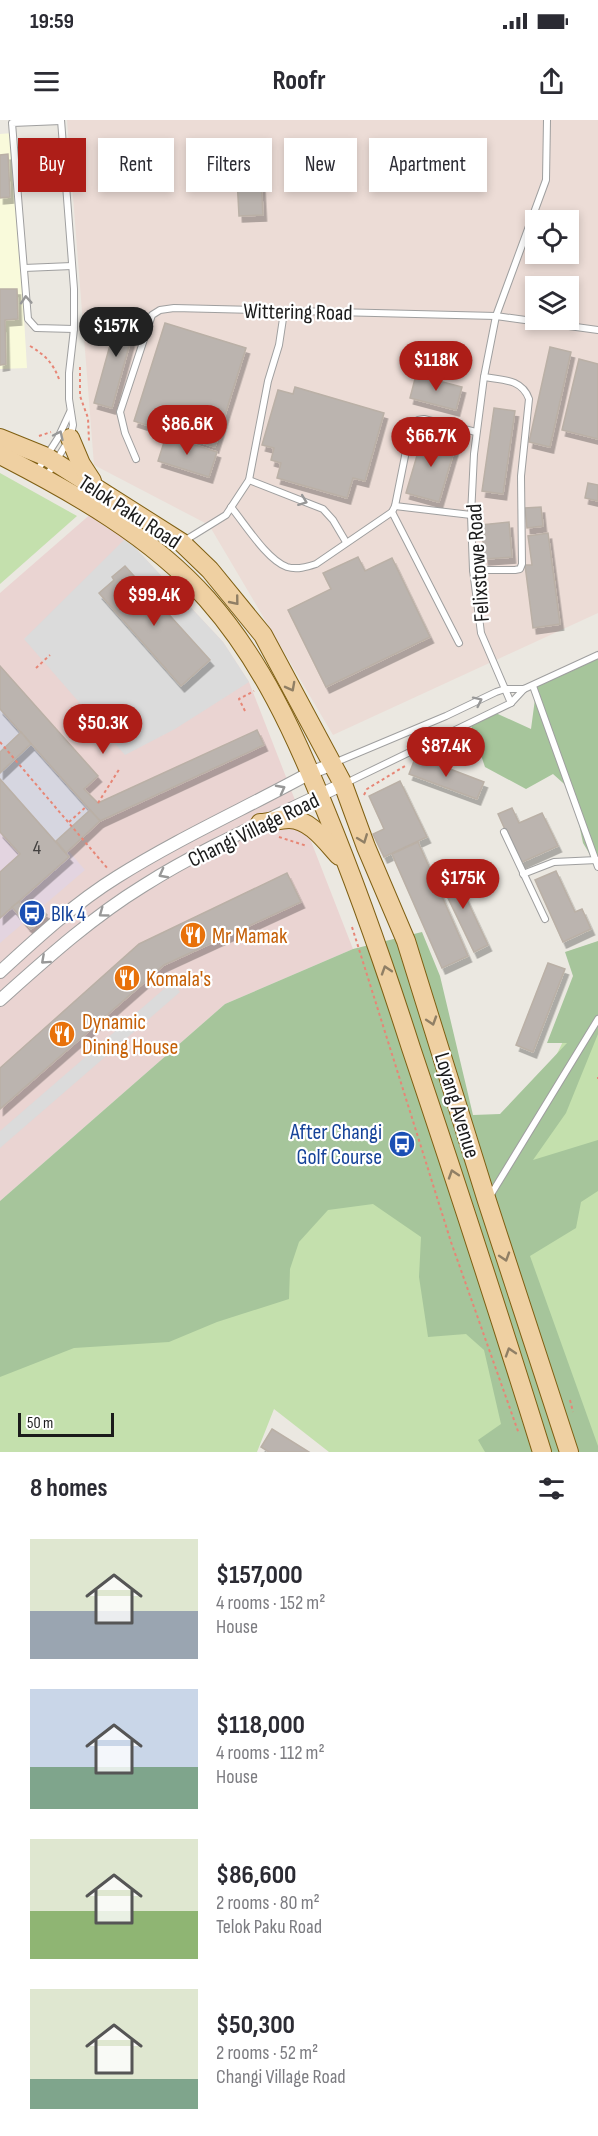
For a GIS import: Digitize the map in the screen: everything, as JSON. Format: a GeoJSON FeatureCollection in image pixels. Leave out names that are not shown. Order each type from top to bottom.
{"type":"FeatureCollection","features":[{"type":"Feature","properties":{"kind":"main road"},"geometry":{"type":"LineString","coordinates":[[62,434],[96,487]]}},
{"type":"Feature","properties":{"kind":"main road","name":"Telok Paku Road"},"geometry":{"type":"LineString","coordinates":[[0,438],[51,460],[96,487],[181,542],[210,570],[263,635],[333,764]]}},
{"type":"Feature","properties":{"kind":"main road","name":"Telok Paku Road"},"geometry":{"type":"LineString","coordinates":[[0,455],[83,500],[138,538],[191,582],[253,658],[310,773]]}},
{"type":"Feature","properties":{"kind":"main road","name":"Loyang Avenue"},"geometry":{"type":"LineString","coordinates":[[333,764],[406,941],[487,1201],[569,1452]]}},
{"type":"Feature","properties":{"kind":"main road","name":"Loyang Avenue"},"geometry":{"type":"LineString","coordinates":[[310,773],[348,866],[397,1004],[542,1452]]}},
{"type":"Feature","properties":{"kind":"main road"},"geometry":{"type":"LineString","coordinates":[[260,823],[291,819],[305,824],[318,833],[348,866]]}},
{"type":"Feature","properties":{"kind":"street","name":"Changi Village Road"},"geometry":{"type":"LineString","coordinates":[[0,972],[71,911],[116,878],[163,850],[310,773],[333,764]]}},
{"type":"Feature","properties":{"kind":"street","name":"Changi Village Road"},"geometry":{"type":"LineString","coordinates":[[0,1000],[72,936],[152,880],[260,823],[343,784]]}},
{"type":"Feature","properties":{"kind":"lane","name":"Felixstowe Road"},"geometry":{"type":"LineString","coordinates":[[511,703],[481,633],[473,570],[471,515],[477,432],[484,377],[496,316],[546,180],[547,120]]}},
{"type":"Feature","properties":{"kind":"lane"},"geometry":{"type":"LineString","coordinates":[[40,476],[51,460],[62,434],[73,425],[69,382],[74,329],[72,266],[61,121],[12,123],[28,319],[36,328],[74,329]]}},
{"type":"Feature","properties":{"kind":"lane"},"geometry":{"type":"LineString","coordinates":[[24,268],[72,266]]}},
{"type":"Feature","properties":{"kind":"lane","name":"Wittering Road"},"geometry":{"type":"LineString","coordinates":[[136,459],[124,433],[120,412],[152,315],[160,310],[174,308],[496,316],[598,330]]}},
{"type":"Feature","properties":{"kind":"lane"},"geometry":{"type":"LineString","coordinates":[[181,542],[226,515],[249,480],[268,381],[279,345],[284,312]]}},
{"type":"Feature","properties":{"kind":"lane"},"geometry":{"type":"LineString","coordinates":[[473,570],[515,570],[520,569],[522,564],[521,476],[529,399],[525,389],[517,383],[484,377]]}},
{"type":"Feature","properties":{"kind":"lane"},"geometry":{"type":"LineString","coordinates":[[40,476],[51,460],[70,412]]}},
{"type":"Feature","properties":{"kind":"lane"},"geometry":{"type":"LineString","coordinates":[[459,643],[394,509],[410,431],[418,420],[424,419],[477,432]]}},
{"type":"Feature","properties":{"kind":"lane"},"geometry":{"type":"LineString","coordinates":[[249,480],[323,509],[333,520],[346,542]]}},
{"type":"Feature","properties":{"kind":"lane"},"geometry":{"type":"LineString","coordinates":[[231,507],[273,558],[288,567],[302,568],[316,564],[394,509],[471,515]]}},
{"type":"Feature","properties":{"kind":"lane","name":"Changi Village Road"},"geometry":{"type":"LineString","coordinates":[[333,764],[505,689],[524,689],[533,686],[598,655]]}},
{"type":"Feature","properties":{"kind":"lane"},"geometry":{"type":"LineString","coordinates":[[524,874],[537,866],[554,862],[597,863],[533,686]]}},
{"type":"Feature","properties":{"kind":"lane","name":"Changi Village Road"},"geometry":{"type":"LineString","coordinates":[[343,784],[511,703],[524,689]]}},
{"type":"Feature","properties":{"kind":"lane"},"geometry":{"type":"LineString","coordinates":[[504,832],[545,919]]}},
{"type":"Feature","properties":{"kind":"lane"},"geometry":{"type":"LineString","coordinates":[[487,1201],[598,1019]]}},
{"type":"Feature","properties":{"kind":"path"},"geometry":{"type":"LineString","coordinates":[[30,346],[54,365],[60,382],[69,382]]}},
{"type":"Feature","properties":{"kind":"path"},"geometry":{"type":"LineString","coordinates":[[80,363],[80,396],[87,418],[88,445]]}},
{"type":"Feature","properties":{"kind":"path"},"geometry":{"type":"LineString","coordinates":[[35,436],[62,434]]}},
{"type":"Feature","properties":{"kind":"path"},"geometry":{"type":"LineString","coordinates":[[36,668],[50,655]]}},
{"type":"Feature","properties":{"kind":"path"},"geometry":{"type":"LineString","coordinates":[[239,699],[245,711]]}},
{"type":"Feature","properties":{"kind":"path"},"geometry":{"type":"LineString","coordinates":[[0,742],[116,878]]}},
{"type":"Feature","properties":{"kind":"path"},"geometry":{"type":"LineString","coordinates":[[98,803],[120,768]]}},
{"type":"Feature","properties":{"kind":"path"},"geometry":{"type":"LineString","coordinates":[[363,786],[367,789]]}},
{"type":"Feature","properties":{"kind":"path"},"geometry":{"type":"LineString","coordinates":[[69,822],[87,806]]}},
{"type":"Feature","properties":{"kind":"path"},"geometry":{"type":"LineString","coordinates":[[297,842],[315,850]]}},
{"type":"Feature","properties":{"kind":"path"},"geometry":{"type":"LineString","coordinates":[[351,923],[451,1242],[519,1434]]}},
{"type":"Feature","properties":{"kind":"shaded area"},"geometry":{"type":"Polygon","coordinates":[[[67,120],[598,120],[598,613],[333,735],[209,525],[94,465],[73,192],[86,192],[86,138],[68,138],[67,120]]]}},
{"type":"Feature","properties":{"kind":"shaded area"},"geometry":{"type":"Polygon","coordinates":[[[13,133],[27,368],[0,369],[0,134],[13,133]]]}},
{"type":"Feature","properties":{"kind":"shaded area"},"geometry":{"type":"Polygon","coordinates":[[[93,512],[126,538],[223,642],[249,682],[353,949],[225,1004],[0,1201],[0,593],[93,512]]]}},
{"type":"Feature","properties":{"kind":"shaded area"},"geometry":{"type":"Polygon","coordinates":[[[126,538],[223,642],[249,682],[175,729],[125,755],[24,639],[126,538]]]}},
{"type":"Feature","properties":{"kind":"shaded area"},"geometry":{"type":"Polygon","coordinates":[[[598,656],[598,868],[583,843],[572,791],[553,774],[526,789],[485,767],[469,720],[489,710],[531,729],[537,684],[598,656]]]}},
{"type":"Feature","properties":{"kind":"shaded area"},"geometry":{"type":"Polygon","coordinates":[[[0,704],[100,821],[66,853],[0,779],[0,704]]]}},
{"type":"Feature","properties":{"kind":"shaded area"},"geometry":{"type":"Polygon","coordinates":[[[0,771],[85,870],[0,943],[0,771]]]}},
{"type":"Feature","properties":{"kind":"shaded area"},"geometry":{"type":"Polygon","coordinates":[[[422,932],[440,976],[473,1115],[500,1114],[567,1043],[547,1043],[573,976],[565,952],[598,941],[598,1034],[566,1113],[533,1160],[598,1140],[598,1191],[581,1202],[576,1228],[530,1256],[598,1446],[598,1452],[485,1452],[478,1440],[501,1424],[484,1350],[466,1334],[428,1337],[419,1277],[421,1237],[373,1204],[328,1210],[299,1242],[290,1269],[289,1299],[217,1322],[169,1342],[74,1348],[0,1377],[0,1201],[225,1004],[353,949],[422,932]]]}},
{"type":"Feature","properties":{"kind":"shaded area"},"geometry":{"type":"Polygon","coordinates":[[[172,982],[180,992],[0,1148],[0,1131],[172,982]]]}},
{"type":"Feature","properties":{"kind":"green space"},"geometry":{"type":"Polygon","coordinates":[[[0,473],[77,516],[0,584],[0,473]]]}},
{"type":"Feature","properties":{"kind":"green space"},"geometry":{"type":"Polygon","coordinates":[[[598,969],[598,1452],[329,1452],[274,1409],[257,1452],[0,1452],[0,1341],[525,1120],[598,969]]]}},
{"type":"Feature","properties":{"kind":"building"},"geometry":{"type":"Polygon","coordinates":[[[8,154],[10,197],[0,198],[0,155],[8,154]]]}},
{"type":"Feature","properties":{"kind":"building"},"geometry":{"type":"Polygon","coordinates":[[[238,192],[262,192],[263,215],[239,216],[238,192]]]}},
{"type":"Feature","properties":{"kind":"building"},"geometry":{"type":"Polygon","coordinates":[[[0,289],[17,289],[18,319],[5,320],[6,364],[0,365],[0,289]]]}},
{"type":"Feature","properties":{"kind":"building"},"geometry":{"type":"Polygon","coordinates":[[[120,309],[138,314],[112,408],[94,403],[120,309]]]}},
{"type":"Feature","properties":{"kind":"building"},"geometry":{"type":"Polygon","coordinates":[[[165,323],[246,348],[215,447],[134,421],[165,323]]]}},
{"type":"Feature","properties":{"kind":"building"},"geometry":{"type":"Polygon","coordinates":[[[550,347],[571,352],[550,447],[529,442],[550,347]]]}},
{"type":"Feature","properties":{"kind":"building"},"geometry":{"type":"Polygon","coordinates":[[[579,359],[598,364],[598,439],[562,430],[579,359]]]}},
{"type":"Feature","properties":{"kind":"building"},"geometry":{"type":"Polygon","coordinates":[[[416,375],[462,387],[456,410],[410,398],[416,375]]]}},
{"type":"Feature","properties":{"kind":"building"},"geometry":{"type":"Polygon","coordinates":[[[295,387],[384,413],[365,481],[353,478],[347,498],[277,478],[281,463],[271,460],[274,448],[262,445],[278,390],[293,394],[295,387]]]}},
{"type":"Feature","properties":{"kind":"building"},"geometry":{"type":"Polygon","coordinates":[[[494,408],[515,411],[503,494],[482,491],[494,408]]]}},
{"type":"Feature","properties":{"kind":"building"},"geometry":{"type":"Polygon","coordinates":[[[423,435],[456,444],[439,502],[406,493],[423,435]]]}},
{"type":"Feature","properties":{"kind":"building"},"geometry":{"type":"Polygon","coordinates":[[[166,436],[217,452],[209,477],[158,461],[166,436]]]}},
{"type":"Feature","properties":{"kind":"building"},"geometry":{"type":"Polygon","coordinates":[[[588,483],[598,485],[598,501],[585,498],[588,483]]]}},
{"type":"Feature","properties":{"kind":"building"},"geometry":{"type":"Polygon","coordinates":[[[541,507],[543,526],[527,528],[525,508],[541,507]]]}},
{"type":"Feature","properties":{"kind":"building"},"geometry":{"type":"Polygon","coordinates":[[[509,522],[512,557],[485,559],[481,525],[509,522]]]}},
{"type":"Feature","properties":{"kind":"building"},"geometry":{"type":"Polygon","coordinates":[[[548,533],[560,624],[533,628],[525,565],[532,565],[528,536],[548,533]]]}},
{"type":"Feature","properties":{"kind":"building"},"geometry":{"type":"Polygon","coordinates":[[[358,557],[365,571],[392,558],[430,637],[326,687],[288,610],[331,589],[323,573],[358,557]]]}},
{"type":"Feature","properties":{"kind":"building"},"geometry":{"type":"Polygon","coordinates":[[[125,566],[210,660],[181,686],[99,593],[125,566]]]}},
{"type":"Feature","properties":{"kind":"building"},"geometry":{"type":"Polygon","coordinates":[[[0,666],[98,776],[84,789],[98,803],[257,730],[264,745],[100,821],[0,709],[0,666]]]}},
{"type":"Feature","properties":{"kind":"building"},"geometry":{"type":"Polygon","coordinates":[[[21,732],[31,744],[0,773],[0,752],[21,732]]]}},
{"type":"Feature","properties":{"kind":"building"},"geometry":{"type":"Polygon","coordinates":[[[416,756],[484,782],[477,799],[409,774],[416,756]]]}},
{"type":"Feature","properties":{"kind":"building"},"geometry":{"type":"Polygon","coordinates":[[[0,779],[69,857],[0,918],[0,872],[20,854],[0,832],[0,779]]]}},
{"type":"Feature","properties":{"kind":"building"},"geometry":{"type":"Polygon","coordinates":[[[400,781],[427,837],[384,857],[373,834],[384,829],[369,796],[400,781]]]}},
{"type":"Feature","properties":{"kind":"building"},"geometry":{"type":"Polygon","coordinates":[[[512,808],[519,823],[542,813],[558,846],[520,863],[498,814],[512,808]]]}},
{"type":"Feature","properties":{"kind":"building"},"geometry":{"type":"Polygon","coordinates":[[[90,810],[100,821],[66,853],[56,841],[90,810]]]}},
{"type":"Feature","properties":{"kind":"building"},"geometry":{"type":"Polygon","coordinates":[[[418,842],[468,956],[442,968],[392,854],[418,842]]]}},
{"type":"Feature","properties":{"kind":"building"},"geometry":{"type":"Polygon","coordinates":[[[452,868],[488,945],[474,952],[437,875],[452,868]]]}},
{"type":"Feature","properties":{"kind":"building"},"geometry":{"type":"Polygon","coordinates":[[[556,871],[575,912],[582,909],[591,929],[563,942],[535,880],[556,871]]]}},
{"type":"Feature","properties":{"kind":"building"},"geometry":{"type":"Polygon","coordinates":[[[287,873],[301,902],[164,965],[0,1109],[0,1068],[139,944],[287,873]]]}},
{"type":"Feature","properties":{"kind":"building"},"geometry":{"type":"Polygon","coordinates":[[[19,902],[34,919],[27,925],[12,907],[19,902]]]}},
{"type":"Feature","properties":{"kind":"building"},"geometry":{"type":"Polygon","coordinates":[[[43,911],[47,915],[31,929],[27,925],[43,911]]]}},
{"type":"Feature","properties":{"kind":"building"},"geometry":{"type":"Polygon","coordinates":[[[548,963],[565,969],[533,1052],[516,1045],[548,963]]]}},
{"type":"Feature","properties":{"kind":"building"},"geometry":{"type":"Polygon","coordinates":[[[272,1429],[309,1452],[269,1452],[261,1447],[272,1429]]]}},
{"type":"Feature","properties":{"kind":"place","name":"Blk 4"},"geometry":{"type":"Point","coordinates":[32,913]}},
{"type":"Feature","properties":{"kind":"place","name":"Mr Mamak"},"geometry":{"type":"Point","coordinates":[193,935]}},
{"type":"Feature","properties":{"kind":"place","name":"Komala's"},"geometry":{"type":"Point","coordinates":[127,978]}},
{"type":"Feature","properties":{"kind":"place","name":"Dynamic Dining House"},"geometry":{"type":"Point","coordinates":[62,1034]}},
{"type":"Feature","properties":{"kind":"place","name":"After Changi Golf Course"},"geometry":{"type":"Point","coordinates":[402,1144]}}]}
